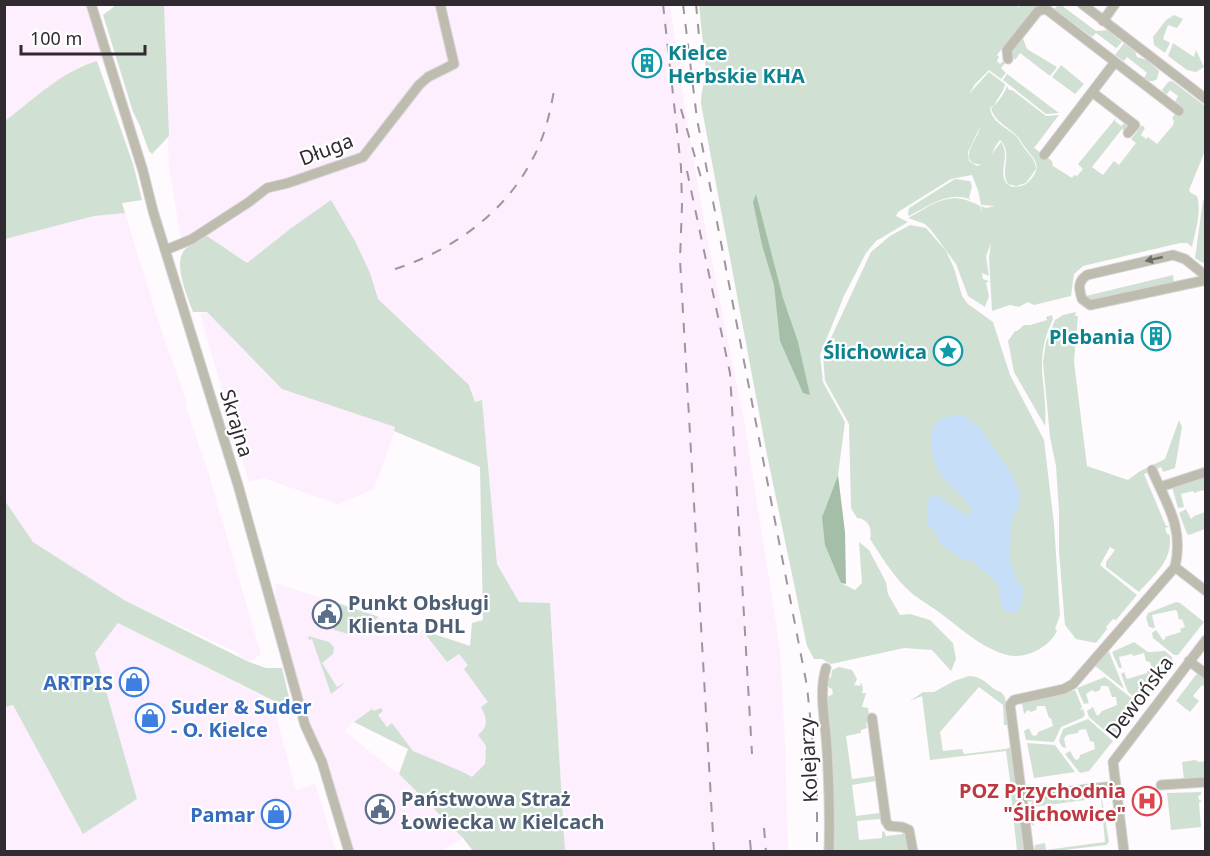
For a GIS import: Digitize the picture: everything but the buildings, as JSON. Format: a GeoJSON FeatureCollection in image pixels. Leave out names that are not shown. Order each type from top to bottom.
{"type":"FeatureCollection","features":[{"type":"Feature","properties":{"kind":"street","name":"Skrajna"},"geometry":{"type":"LineString","coordinates":[[91,4],[251,530],[305,725],[322,762],[349,852]]}},
{"type":"Feature","properties":{"kind":"street","name":"Długa"},"geometry":{"type":"LineString","coordinates":[[166,250],[192,239],[246,205],[267,188],[284,185],[348,164],[367,154],[419,85],[428,77],[454,64],[440,4]]}},
{"type":"Feature","properties":{"kind":"street"},"geometry":{"type":"LineString","coordinates":[[1082,4],[1206,99]]}},
{"type":"Feature","properties":{"kind":"street"},"geometry":{"type":"LineString","coordinates":[[1103,21],[1115,4]]}},
{"type":"Feature","properties":{"kind":"street"},"geometry":{"type":"LineString","coordinates":[[1008,59],[1007,50],[1035,13],[1044,8],[1050,10],[1179,111]]}},
{"type":"Feature","properties":{"kind":"street"},"geometry":{"type":"LineString","coordinates":[[1044,155],[1115,62]]}},
{"type":"Feature","properties":{"kind":"street"},"geometry":{"type":"LineString","coordinates":[[1092,92],[1135,125],[1128,133]]}},
{"type":"Feature","properties":{"kind":"street"},"geometry":{"type":"LineString","coordinates":[[1175,255],[1185,259],[1206,278],[1093,305],[1082,299],[1079,283],[1087,275],[1175,255]]}},
{"type":"Feature","properties":{"kind":"street"},"geometry":{"type":"LineString","coordinates":[[1029,852],[1010,702],[1064,689],[1073,684],[1175,567],[1179,544],[1177,529],[1152,470]]}},
{"type":"Feature","properties":{"kind":"street"},"geometry":{"type":"LineString","coordinates":[[1160,487],[1206,472]]}},
{"type":"Feature","properties":{"kind":"street"},"geometry":{"type":"LineString","coordinates":[[1175,567],[1206,591]]}},
{"type":"Feature","properties":{"kind":"street","name":"Dewońska"},"geometry":{"type":"LineString","coordinates":[[1124,852],[1115,786],[1114,760],[1206,640]]}},
{"type":"Feature","properties":{"kind":"street"},"geometry":{"type":"LineString","coordinates":[[1189,661],[1206,674]]}},
{"type":"Feature","properties":{"kind":"street","name":"Kolejarzy"},"geometry":{"type":"LineString","coordinates":[[826,668],[823,679],[823,706],[829,778],[830,852]]}},
{"type":"Feature","properties":{"kind":"street"},"geometry":{"type":"LineString","coordinates":[[872,718],[886,822],[909,830],[913,852]]}},
{"type":"Feature","properties":{"kind":"street"},"geometry":{"type":"LineString","coordinates":[[1161,785],[1206,782]]}},
{"type":"Feature","properties":{"kind":"street"},"geometry":{"type":"LineString","coordinates":[[1021,797],[1115,786]]}},
{"type":"Feature","properties":{"kind":"shaded area"},"geometry":{"type":"Polygon","coordinates":[[[5,5],[91,5],[107,58],[81,65],[5,121],[5,5]]]}},
{"type":"Feature","properties":{"kind":"shaded area"},"geometry":{"type":"Polygon","coordinates":[[[163,5],[670,5],[706,232],[744,420],[780,649],[788,851],[565,851],[550,603],[519,602],[497,564],[482,400],[475,402],[471,388],[379,300],[290,229],[247,263],[207,236],[183,251],[169,166],[163,5]]]}},
{"type":"Feature","properties":{"kind":"shaded area"},"geometry":{"type":"Polygon","coordinates":[[[125,213],[159,323],[187,403],[185,404],[209,475],[261,654],[249,662],[234,651],[124,600],[33,542],[5,501],[4,239],[94,216],[125,213]]]}},
{"type":"Feature","properties":{"kind":"shaded area"},"geometry":{"type":"Polygon","coordinates":[[[207,312],[283,389],[396,427],[374,489],[338,504],[263,478],[249,482],[200,314],[207,312]]]}},
{"type":"Feature","properties":{"kind":"shaded area"},"geometry":{"type":"Polygon","coordinates":[[[275,583],[470,646],[490,691],[485,764],[472,778],[354,722],[344,731],[400,775],[463,838],[441,851],[349,851],[283,637],[275,583]]]}},
{"type":"Feature","properties":{"kind":"shaded area"},"geometry":{"type":"Polygon","coordinates":[[[118,623],[272,701],[296,790],[315,784],[336,851],[5,852],[5,707],[13,705],[83,833],[137,799],[94,653],[118,623]]]}},
{"type":"Feature","properties":{"kind":"green space"},"geometry":{"type":"Polygon","coordinates":[[[1018,4],[1018,8],[1020,5],[1036,5],[997,55],[999,57],[997,61],[1000,64],[1003,61],[1006,62],[1001,68],[1006,73],[1001,79],[989,70],[969,94],[989,72],[1005,84],[994,106],[1007,86],[1009,90],[1046,116],[1059,115],[1034,148],[1052,161],[1053,166],[1072,178],[1083,169],[1078,164],[1116,118],[1115,121],[1121,126],[1126,122],[1127,132],[1122,129],[1092,167],[1103,175],[1114,161],[1119,165],[1136,143],[1131,139],[1142,125],[1145,128],[1141,135],[1157,144],[1173,125],[1172,118],[1181,107],[1175,102],[1178,96],[1170,90],[1166,95],[1162,90],[1168,82],[1172,81],[1205,106],[1205,151],[1189,190],[1197,196],[1199,209],[1192,247],[1187,243],[1180,243],[1083,266],[1074,274],[1071,296],[1034,305],[1028,302],[1019,307],[1010,305],[992,311],[989,258],[991,243],[986,256],[989,276],[982,273],[983,279],[989,281],[986,283],[989,296],[985,307],[968,296],[956,264],[931,230],[925,224],[908,218],[935,203],[951,198],[969,201],[980,206],[982,212],[981,206],[986,208],[995,206],[981,205],[972,175],[951,179],[898,212],[896,216],[908,222],[876,241],[866,253],[844,296],[820,355],[823,382],[845,422],[838,475],[822,517],[841,583],[855,590],[862,583],[859,542],[869,550],[900,615],[910,614],[930,620],[953,643],[956,659],[951,671],[932,650],[904,648],[831,664],[822,659],[814,659],[807,646],[767,455],[701,104],[706,72],[699,5],[1018,4]],[[994,106],[990,107],[993,117],[1017,137],[1033,160],[1036,169],[1026,183],[1016,186],[1008,184],[1005,173],[1006,151],[1004,145],[1000,140],[991,155],[1001,142],[1005,153],[1004,178],[1006,183],[1012,187],[1026,184],[1037,169],[1033,157],[1017,136],[995,116],[991,108],[994,106]],[[980,127],[968,152],[969,161],[977,166],[981,164],[973,163],[969,155],[980,127]]]}},
{"type":"Feature","properties":{"kind":"green space"},"geometry":{"type":"Polygon","coordinates":[[[116,5],[164,5],[169,136],[152,154],[133,112],[103,15],[116,5]]]}},
{"type":"Feature","properties":{"kind":"green space"},"geometry":{"type":"Polygon","coordinates":[[[1058,5],[1096,31],[1108,30],[1122,42],[1112,53],[1116,48],[1096,33],[1092,37],[1054,9],[1058,5]]]}},
{"type":"Feature","properties":{"kind":"green space"},"geometry":{"type":"Polygon","coordinates":[[[1174,15],[1183,19],[1177,28],[1168,25],[1163,39],[1170,43],[1165,53],[1154,45],[1153,37],[1166,20],[1174,15]]]}},
{"type":"Feature","properties":{"kind":"green space"},"geometry":{"type":"Polygon","coordinates":[[[1022,36],[1027,49],[1057,67],[1050,76],[1020,53],[1015,60],[1011,55],[1011,51],[1022,36]]]}},
{"type":"Feature","properties":{"kind":"green space"},"geometry":{"type":"Polygon","coordinates":[[[1124,43],[1135,51],[1137,57],[1147,60],[1159,71],[1157,79],[1147,80],[1144,78],[1147,73],[1127,57],[1124,61],[1115,55],[1124,43]]]}},
{"type":"Feature","properties":{"kind":"green space"},"geometry":{"type":"Polygon","coordinates":[[[1173,43],[1194,57],[1196,50],[1204,67],[1196,72],[1187,70],[1168,56],[1173,43]]]}},
{"type":"Feature","properties":{"kind":"green space"},"geometry":{"type":"Polygon","coordinates":[[[97,61],[133,164],[142,200],[122,203],[125,213],[94,216],[5,239],[5,121],[60,79],[97,61]]]}},
{"type":"Feature","properties":{"kind":"green space"},"geometry":{"type":"Polygon","coordinates":[[[1061,65],[1084,84],[1075,94],[1052,77],[1061,65]]]}},
{"type":"Feature","properties":{"kind":"green space"},"geometry":{"type":"Polygon","coordinates":[[[1007,74],[1059,113],[1046,114],[1003,80],[1007,74]]]}},
{"type":"Feature","properties":{"kind":"green space"},"geometry":{"type":"Polygon","coordinates":[[[955,179],[970,181],[972,186],[969,198],[971,200],[963,197],[947,198],[909,216],[909,208],[955,179]]]}},
{"type":"Feature","properties":{"kind":"green space"},"geometry":{"type":"Polygon","coordinates":[[[756,194],[783,298],[798,342],[810,395],[803,393],[780,341],[774,285],[762,245],[753,202],[756,194]]]}},
{"type":"Feature","properties":{"kind":"green space"},"geometry":{"type":"Polygon","coordinates":[[[331,200],[355,241],[370,273],[378,299],[469,385],[475,402],[482,400],[497,564],[519,602],[550,603],[565,851],[473,851],[399,774],[408,749],[354,722],[372,709],[374,711],[381,708],[383,711],[378,715],[387,727],[392,723],[413,751],[472,777],[485,764],[486,746],[478,735],[484,729],[486,722],[481,707],[488,702],[464,669],[468,665],[459,654],[447,662],[422,630],[470,646],[472,623],[483,620],[480,467],[394,431],[395,427],[282,389],[207,312],[193,312],[188,299],[180,265],[183,252],[191,245],[207,236],[247,263],[331,200]]]}},
{"type":"Feature","properties":{"kind":"green space"},"geometry":{"type":"Polygon","coordinates":[[[1203,200],[1206,203],[1206,263],[1195,258],[1203,200]]]}},
{"type":"Feature","properties":{"kind":"green space"},"geometry":{"type":"Polygon","coordinates":[[[910,225],[926,228],[946,251],[954,268],[962,296],[968,304],[993,322],[1010,375],[1044,440],[1054,524],[1060,615],[1054,636],[1043,647],[1029,654],[1014,656],[997,652],[970,636],[913,594],[896,577],[870,539],[870,528],[867,522],[857,518],[851,508],[849,424],[825,381],[823,355],[871,252],[890,236],[910,225]]]}},
{"type":"Feature","properties":{"kind":"green space"},"geometry":{"type":"Polygon","coordinates":[[[1173,275],[1174,283],[1092,301],[1086,296],[1173,275]]]}},
{"type":"Feature","properties":{"kind":"green space"},"geometry":{"type":"Polygon","coordinates":[[[1076,312],[1075,316],[1078,316],[1074,362],[1087,466],[1128,480],[1140,471],[1165,459],[1179,420],[1182,427],[1175,468],[1163,472],[1161,467],[1144,474],[1166,526],[1171,526],[1165,528],[1170,537],[1168,554],[1160,568],[1139,592],[1106,567],[1106,562],[1115,550],[1110,547],[1100,565],[1137,595],[1116,620],[1113,619],[1106,627],[1107,629],[1096,643],[1076,639],[1065,625],[1059,552],[1056,466],[1050,437],[1043,362],[1046,342],[1055,320],[1063,315],[1076,312]]]}},
{"type":"Feature","properties":{"kind":"green space"},"geometry":{"type":"Polygon","coordinates":[[[1052,315],[1053,319],[1043,349],[1042,361],[1045,426],[1014,372],[1008,341],[1015,331],[1024,325],[1047,320],[1046,317],[1052,315]]]}},
{"type":"Feature","properties":{"kind":"green space"},"geometry":{"type":"Polygon","coordinates":[[[838,475],[845,532],[846,584],[841,583],[825,545],[822,517],[838,475]]]}},
{"type":"Feature","properties":{"kind":"green space"},"geometry":{"type":"Polygon","coordinates":[[[1205,477],[1205,492],[1203,490],[1181,494],[1184,507],[1178,508],[1172,487],[1205,477]]]}},
{"type":"Feature","properties":{"kind":"green space"},"geometry":{"type":"Polygon","coordinates":[[[5,501],[33,542],[124,600],[249,662],[266,668],[282,668],[292,710],[118,623],[95,653],[137,799],[83,834],[13,705],[5,707],[5,501]]]}},
{"type":"Feature","properties":{"kind":"green space"},"geometry":{"type":"Polygon","coordinates":[[[1186,509],[1191,519],[1205,512],[1205,529],[1187,534],[1179,513],[1186,509]]]}},
{"type":"Feature","properties":{"kind":"green space"},"geometry":{"type":"Polygon","coordinates":[[[329,600],[379,617],[355,634],[334,630],[336,610],[327,607],[329,600]]]}},
{"type":"Feature","properties":{"kind":"green space"},"geometry":{"type":"Polygon","coordinates":[[[1176,602],[1204,622],[1178,655],[1174,655],[1153,638],[1152,633],[1156,630],[1163,640],[1165,637],[1181,632],[1180,629],[1185,627],[1182,619],[1179,620],[1177,611],[1152,615],[1155,628],[1149,627],[1146,618],[1148,613],[1176,602]]]}},
{"type":"Feature","properties":{"kind":"green space"},"geometry":{"type":"Polygon","coordinates":[[[308,636],[329,642],[334,647],[333,654],[322,663],[337,687],[346,682],[331,694],[312,639],[309,640],[308,636]]]}},
{"type":"Feature","properties":{"kind":"green space"},"geometry":{"type":"Polygon","coordinates":[[[1134,642],[1148,652],[1165,651],[1172,657],[1173,662],[1141,703],[1128,692],[1121,674],[1124,672],[1127,679],[1147,673],[1152,669],[1150,662],[1146,661],[1144,653],[1133,656],[1132,654],[1119,657],[1122,668],[1119,668],[1112,652],[1134,642]]]}},
{"type":"Feature","properties":{"kind":"green space"},"geometry":{"type":"Polygon","coordinates":[[[1108,649],[1124,689],[1094,665],[1108,649]]]}},
{"type":"Feature","properties":{"kind":"green space"},"geometry":{"type":"Polygon","coordinates":[[[839,667],[852,670],[857,679],[853,688],[855,685],[860,686],[861,682],[862,693],[866,693],[862,707],[868,708],[870,723],[866,723],[867,728],[861,730],[861,733],[846,736],[852,779],[874,776],[874,770],[876,781],[852,785],[856,816],[879,813],[880,807],[883,823],[881,825],[880,819],[857,821],[859,840],[882,838],[884,831],[886,836],[903,834],[903,830],[910,851],[833,851],[830,731],[826,698],[833,694],[832,689],[827,686],[828,676],[831,678],[832,670],[839,667]]]}},
{"type":"Feature","properties":{"kind":"green space"},"geometry":{"type":"Polygon","coordinates":[[[1198,672],[1205,677],[1205,686],[1202,685],[1193,696],[1199,701],[1190,712],[1176,701],[1198,672]]]}},
{"type":"Feature","properties":{"kind":"green space"},"geometry":{"type":"Polygon","coordinates":[[[969,676],[980,678],[1001,692],[1005,697],[1009,725],[1004,725],[1003,705],[979,687],[940,732],[943,751],[962,749],[964,754],[1010,747],[1017,787],[1011,788],[1006,751],[930,760],[922,696],[910,701],[923,692],[934,692],[969,676]]]}},
{"type":"Feature","properties":{"kind":"green space"},"geometry":{"type":"Polygon","coordinates":[[[1105,677],[1140,705],[1114,739],[1089,717],[1087,711],[1093,707],[1098,716],[1102,711],[1117,705],[1116,697],[1112,697],[1108,686],[1101,686],[1100,690],[1095,692],[1092,690],[1086,694],[1089,703],[1084,704],[1077,688],[1105,677]]]}},
{"type":"Feature","properties":{"kind":"green space"},"geometry":{"type":"Polygon","coordinates":[[[1075,690],[1082,707],[1080,710],[1083,709],[1085,715],[1061,727],[1054,742],[1026,740],[1024,731],[1029,728],[1035,736],[1038,732],[1053,726],[1045,706],[1037,706],[1036,710],[1031,712],[1028,710],[1024,714],[1022,703],[1075,690]]]}},
{"type":"Feature","properties":{"kind":"green space"},"geometry":{"type":"Polygon","coordinates":[[[1088,719],[1113,741],[1089,771],[1080,773],[1065,754],[1070,751],[1076,760],[1080,755],[1095,749],[1094,742],[1090,741],[1086,729],[1067,735],[1064,738],[1066,748],[1062,747],[1059,741],[1063,729],[1088,719]]]}},
{"type":"Feature","properties":{"kind":"green space"},"geometry":{"type":"Polygon","coordinates":[[[1027,743],[1055,745],[1075,772],[1034,778],[1027,743]]]}},
{"type":"Feature","properties":{"kind":"green space"},"geometry":{"type":"Polygon","coordinates":[[[1205,761],[1205,778],[1184,780],[1182,762],[1205,761]]]}},
{"type":"Feature","properties":{"kind":"green space"},"geometry":{"type":"Polygon","coordinates":[[[1201,792],[1198,796],[1202,801],[1199,803],[1201,827],[1171,830],[1167,793],[1201,792]]]}},
{"type":"Feature","properties":{"kind":"green space"},"geometry":{"type":"Polygon","coordinates":[[[1017,793],[1024,849],[1022,851],[1017,851],[1011,795],[1017,793]]]}},
{"type":"Feature","properties":{"kind":"green space"},"geometry":{"type":"Polygon","coordinates":[[[1101,793],[1109,842],[1106,845],[1056,851],[1034,851],[1035,845],[1045,843],[1046,850],[1105,842],[1101,798],[1032,807],[1034,826],[1031,824],[1029,807],[1033,801],[1101,793]]]}},
{"type":"Feature","properties":{"kind":"water"},"geometry":{"type":"Polygon","coordinates":[[[964,416],[979,426],[1013,476],[1019,491],[1020,506],[1011,520],[1010,561],[1017,581],[1023,589],[1019,611],[1013,613],[1002,610],[999,588],[993,578],[971,561],[960,558],[940,544],[936,534],[927,524],[928,502],[932,495],[936,494],[963,514],[969,515],[972,510],[941,475],[931,446],[936,423],[946,417],[964,416]]]}},
{"type":"Feature","properties":{"kind":"railway"},"geometry":{"type":"LineString","coordinates":[[663,4],[681,167],[680,260],[714,852]]}},
{"type":"Feature","properties":{"kind":"railway"},"geometry":{"type":"LineString","coordinates":[[683,4],[697,119],[807,686],[817,785],[817,852]]}},
{"type":"Feature","properties":{"kind":"railway"},"geometry":{"type":"LineString","coordinates":[[696,4],[699,36]]}},
{"type":"Feature","properties":{"kind":"railway"},"geometry":{"type":"LineString","coordinates":[[395,269],[456,241],[474,228],[507,197],[540,144],[554,90]]}},
{"type":"Feature","properties":{"kind":"railway"},"geometry":{"type":"LineString","coordinates":[[681,109],[702,181]]}},
{"type":"Feature","properties":{"kind":"railway"},"geometry":{"type":"LineString","coordinates":[[687,171],[730,373],[752,754]]}},
{"type":"Feature","properties":{"kind":"railway"},"geometry":{"type":"LineString","coordinates":[[764,828],[766,852]]}},
{"type":"Feature","properties":{"kind":"railway"},"geometry":{"type":"LineString","coordinates":[[750,840],[751,852]]}},
{"type":"Feature","properties":{"kind":"place","name":"Kielce Herbskie KHA"},"geometry":{"type":"Point","coordinates":[647,63]}},
{"type":"Feature","properties":{"kind":"place","name":"Plebania"},"geometry":{"type":"Point","coordinates":[1156,336]}},
{"type":"Feature","properties":{"kind":"place","name":"Ślichowica"},"geometry":{"type":"Point","coordinates":[948,351]}},
{"type":"Feature","properties":{"kind":"place","name":"Punkt Obsługi Klienta DHL"},"geometry":{"type":"Point","coordinates":[327,614]}},
{"type":"Feature","properties":{"kind":"place","name":"ARTPIS"},"geometry":{"type":"Point","coordinates":[134,682]}},
{"type":"Feature","properties":{"kind":"place","name":"Suder & Suder - O. Kielce"},"geometry":{"type":"Point","coordinates":[150,718]}},
{"type":"Feature","properties":{"kind":"place","name":"POZ Przychodnia \"Ślichowice\""},"geometry":{"type":"Point","coordinates":[1147,801]}},
{"type":"Feature","properties":{"kind":"place","name":"Państwowa Straż Łowiecka w Kielcach"},"geometry":{"type":"Point","coordinates":[380,809]}},
{"type":"Feature","properties":{"kind":"place","name":"Pamar"},"geometry":{"type":"Point","coordinates":[276,814]}}]}
